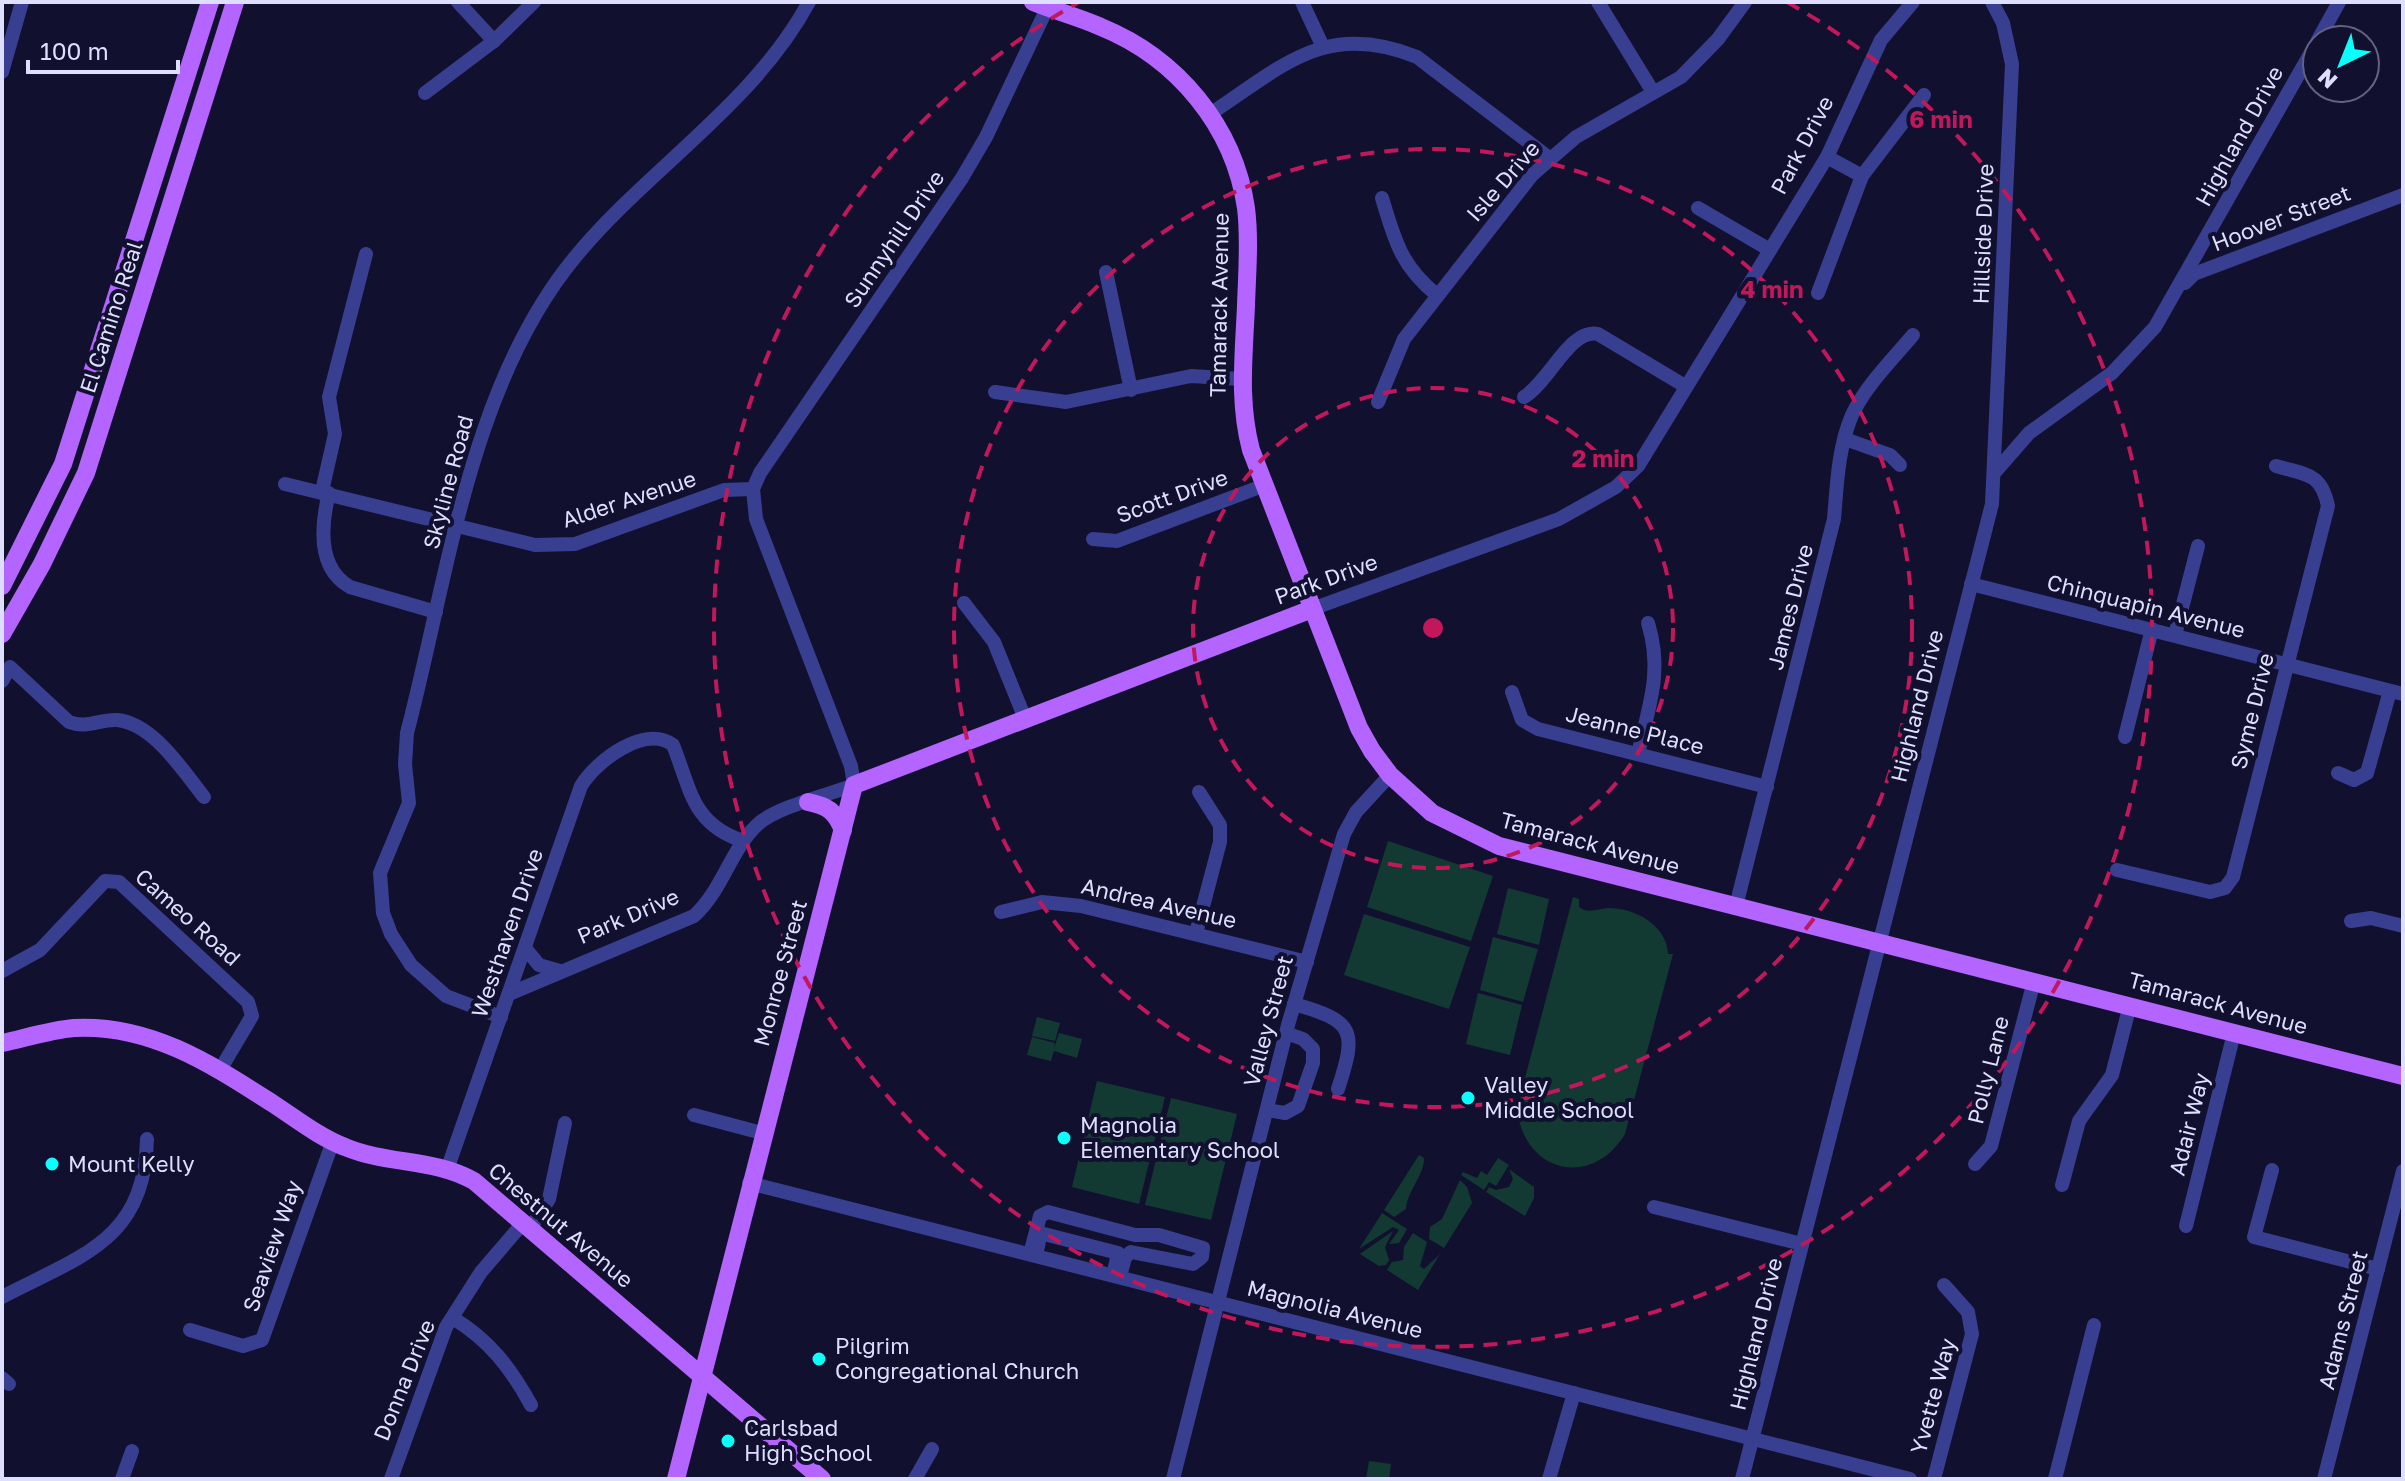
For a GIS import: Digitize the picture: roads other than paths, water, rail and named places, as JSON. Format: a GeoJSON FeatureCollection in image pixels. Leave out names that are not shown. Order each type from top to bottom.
{"type":"FeatureCollection","features":[{"type":"Feature","properties":{"kind":"main road","name":"El Camino Real"},"geometry":{"type":"LineString","coordinates":[[2,586],[63,464],[210,2]]}},
{"type":"Feature","properties":{"kind":"main road","name":"El Camino Real"},"geometry":{"type":"LineString","coordinates":[[2,634],[42,564],[86,473],[235,2]]}},
{"type":"Feature","properties":{"kind":"main road","name":"Tamarack Avenue"},"geometry":{"type":"LineString","coordinates":[[1043,4],[1103,27],[1142,49],[1195,94],[1210,114],[1235,162],[1246,208],[1242,416],[1265,485],[1359,728],[1390,775],[1432,813],[1499,846],[2403,1076]]}},
{"type":"Feature","properties":{"kind":"main road","name":"Park Drive"},"geometry":{"type":"LineString","coordinates":[[854,785],[1312,609]]}},
{"type":"Feature","properties":{"kind":"main road","name":"Monroe Street"},"geometry":{"type":"LineString","coordinates":[[676,1479],[749,1183],[854,785]]}},
{"type":"Feature","properties":{"kind":"main road"},"geometry":{"type":"LineString","coordinates":[[808,802],[825,806],[836,814],[843,830]]}},
{"type":"Feature","properties":{"kind":"main road","name":"Chestnut Avenue"},"geometry":{"type":"LineString","coordinates":[[2,1043],[73,1028],[109,1030],[166,1042],[220,1070],[333,1141],[375,1157],[448,1167],[474,1181],[822,1479]]}},
{"type":"Feature","properties":{"kind":"street"},"geometry":{"type":"LineString","coordinates":[[2,72],[22,2]]}},
{"type":"Feature","properties":{"kind":"street"},"geometry":{"type":"LineString","coordinates":[[458,2],[494,41]]}},
{"type":"Feature","properties":{"kind":"street"},"geometry":{"type":"LineString","coordinates":[[425,93],[494,41],[534,2]]}},
{"type":"Feature","properties":{"kind":"street","name":"Skyline Road"},"geometry":{"type":"LineString","coordinates":[[501,1017],[446,996],[411,965],[391,934],[383,913],[380,873],[409,803],[405,764],[407,733],[493,399],[530,323],[575,257],[651,177],[750,86],[809,2]]}},
{"type":"Feature","properties":{"kind":"street"},"geometry":{"type":"LineString","coordinates":[[1302,2],[1323,47]]}},
{"type":"Feature","properties":{"kind":"street"},"geometry":{"type":"LineString","coordinates":[[1598,2],[1653,92]]}},
{"type":"Feature","properties":{"kind":"street","name":"Isle Drive"},"geometry":{"type":"LineString","coordinates":[[1378,402],[1404,339],[1548,157],[1681,77],[1718,39],[1745,2]]}},
{"type":"Feature","properties":{"kind":"street","name":"Park Drive"},"geometry":{"type":"LineString","coordinates":[[1312,609],[1581,508],[1616,487],[1638,466],[1827,157],[1881,40],[1913,2]]}},
{"type":"Feature","properties":{"kind":"street","name":"Hillside Drive"},"geometry":{"type":"LineString","coordinates":[[1992,2],[2003,23],[2012,64],[1996,471]]}},
{"type":"Feature","properties":{"kind":"street","name":"Highland Drive"},"geometry":{"type":"LineString","coordinates":[[2327,24],[2339,2]]}},
{"type":"Feature","properties":{"kind":"street","name":"Sunnyhill Drive"},"geometry":{"type":"LineString","coordinates":[[753,489],[760,473],[962,178],[1043,4]]}},
{"type":"Feature","properties":{"kind":"street"},"geometry":{"type":"LineString","coordinates":[[1210,114],[1301,54],[1323,47],[1360,42],[1393,47],[1417,57],[1548,157]]}},
{"type":"Feature","properties":{"kind":"street","name":"Highland Drive"},"geometry":{"type":"LineString","coordinates":[[1742,1479],[1992,504],[1996,471],[2029,433],[2112,373],[2155,327],[2301,71]]}},
{"type":"Feature","properties":{"kind":"street"},"geometry":{"type":"LineString","coordinates":[[1818,293],[1862,176],[1924,95]]}},
{"type":"Feature","properties":{"kind":"street"},"geometry":{"type":"LineString","coordinates":[[1827,157],[1862,176]]}},
{"type":"Feature","properties":{"kind":"street","name":"Hoover Street"},"geometry":{"type":"LineString","coordinates":[[2179,289],[2194,274],[2403,195]]}},
{"type":"Feature","properties":{"kind":"street"},"geometry":{"type":"LineString","coordinates":[[1382,198],[1405,263],[1415,277],[1437,295]]}},
{"type":"Feature","properties":{"kind":"street"},"geometry":{"type":"LineString","coordinates":[[1698,208],[1770,250]]}},
{"type":"Feature","properties":{"kind":"street"},"geometry":{"type":"LineString","coordinates":[[366,254],[329,397],[335,434],[324,510],[324,537],[329,566],[338,581],[350,587],[436,612]]}},
{"type":"Feature","properties":{"kind":"street"},"geometry":{"type":"LineString","coordinates":[[1106,272],[1131,390]]}},
{"type":"Feature","properties":{"kind":"street"},"geometry":{"type":"LineString","coordinates":[[1524,397],[1538,389],[1577,336],[1587,331],[1598,334],[1685,386]]}},
{"type":"Feature","properties":{"kind":"street","name":"James Drive"},"geometry":{"type":"LineString","coordinates":[[1736,906],[1832,532],[1839,460],[1852,415],[1868,389],[1913,335]]}},
{"type":"Feature","properties":{"kind":"street"},"geometry":{"type":"LineString","coordinates":[[995,392],[1066,402],[1191,376],[1241,379]]}},
{"type":"Feature","properties":{"kind":"street"},"geometry":{"type":"LineString","coordinates":[[1845,439],[1890,455],[1900,465]]}},
{"type":"Feature","properties":{"kind":"street","name":"Syme Drive"},"geometry":{"type":"LineString","coordinates":[[2117,870],[2210,892],[2225,888],[2233,877],[2328,506],[2324,486],[2314,477],[2276,466]]}},
{"type":"Feature","properties":{"kind":"street","name":"Alder Avenue"},"geometry":{"type":"LineString","coordinates":[[285,484],[535,545],[575,544],[724,490],[753,489]]}},
{"type":"Feature","properties":{"kind":"street","name":"Scott Drive"},"geometry":{"type":"LineString","coordinates":[[1093,539],[1117,541],[1265,485]]}},
{"type":"Feature","properties":{"kind":"street","name":"Monroe Street"},"geometry":{"type":"LineString","coordinates":[[753,489],[756,519],[851,766],[854,785]]}},
{"type":"Feature","properties":{"kind":"street"},"geometry":{"type":"LineString","coordinates":[[2175,635],[2198,546]]}},
{"type":"Feature","properties":{"kind":"street","name":"Chinquapin Avenue"},"geometry":{"type":"LineString","coordinates":[[1971,584],[2397,692]]}},
{"type":"Feature","properties":{"kind":"street"},"geometry":{"type":"LineString","coordinates":[[964,603],[994,642],[1026,721]]}},
{"type":"Feature","properties":{"kind":"street"},"geometry":{"type":"LineString","coordinates":[[1638,754],[1656,678],[1656,651],[1648,623]]}},
{"type":"Feature","properties":{"kind":"street"},"geometry":{"type":"LineString","coordinates":[[2125,737],[2152,629]]}},
{"type":"Feature","properties":{"kind":"street"},"geometry":{"type":"LineString","coordinates":[[2,681],[10,667],[69,722],[81,727],[118,720],[136,727],[165,747],[204,797]]}},
{"type":"Feature","properties":{"kind":"street","name":"Jeanne Place"},"geometry":{"type":"LineString","coordinates":[[1512,692],[1522,720],[1538,729],[1767,787]]}},
{"type":"Feature","properties":{"kind":"street"},"geometry":{"type":"LineString","coordinates":[[2338,773],[2354,780],[2367,773],[2397,692]]}},
{"type":"Feature","properties":{"kind":"street","name":"Westhaven Drive"},"geometry":{"type":"LineString","coordinates":[[448,1167],[581,786],[606,757],[651,738],[665,739],[673,745],[703,819],[724,835],[743,841]]}},
{"type":"Feature","properties":{"kind":"street","name":"Valley Street"},"geometry":{"type":"LineString","coordinates":[[1173,1479],[1286,1033],[1344,834],[1356,812],[1390,775]]}},
{"type":"Feature","properties":{"kind":"street","name":"Park Drive"},"geometry":{"type":"LineString","coordinates":[[509,994],[694,916],[714,897],[743,841],[766,817],[854,785]]}},
{"type":"Feature","properties":{"kind":"street"},"geometry":{"type":"LineString","coordinates":[[1196,933],[1220,842],[1220,825],[1199,792]]}},
{"type":"Feature","properties":{"kind":"street","name":"Cameo Road"},"geometry":{"type":"LineString","coordinates":[[2,971],[40,950],[105,881],[119,882],[248,1002],[252,1016],[220,1070]]}},
{"type":"Feature","properties":{"kind":"street","name":"Andrea Avenue"},"geometry":{"type":"LineString","coordinates":[[1001,912],[1042,902],[1081,906],[1307,962]]}},
{"type":"Feature","properties":{"kind":"street"},"geometry":{"type":"LineString","coordinates":[[2351,921],[2371,918],[2403,926]]}},
{"type":"Feature","properties":{"kind":"street","name":"Park Drive"},"geometry":{"type":"LineString","coordinates":[[525,948],[539,965],[560,971]]}},
{"type":"Feature","properties":{"kind":"street","name":"Polly Lane"},"geometry":{"type":"LineString","coordinates":[[1975,1164],[1991,1146],[2034,981]]}},
{"type":"Feature","properties":{"kind":"street"},"geometry":{"type":"LineString","coordinates":[[1294,1004],[1331,1015],[1348,1032],[1351,1043],[1349,1060],[1338,1089]]}},
{"type":"Feature","properties":{"kind":"street"},"geometry":{"type":"LineString","coordinates":[[2062,1185],[2079,1121],[2112,1075],[2130,1005]]}},
{"type":"Feature","properties":{"kind":"street"},"geometry":{"type":"LineString","coordinates":[[1267,1110],[1285,1113],[1298,1106],[1313,1063],[1313,1049],[1303,1039],[1286,1033]]}},
{"type":"Feature","properties":{"kind":"street","name":"Adair Way"},"geometry":{"type":"LineString","coordinates":[[2186,1226],[2234,1033]]}},
{"type":"Feature","properties":{"kind":"street"},"geometry":{"type":"LineString","coordinates":[[694,1115],[762,1133]]}},
{"type":"Feature","properties":{"kind":"street","name":"Donna Drive"},"geometry":{"type":"LineString","coordinates":[[391,1479],[446,1327],[481,1272],[549,1199],[565,1123]]}},
{"type":"Feature","properties":{"kind":"street"},"geometry":{"type":"LineString","coordinates":[[2,1297],[94,1249],[122,1226],[146,1167],[147,1139]]}},
{"type":"Feature","properties":{"kind":"street","name":"Seaview Way"},"geometry":{"type":"LineString","coordinates":[[190,1330],[243,1346],[262,1340],[333,1141]]}},
{"type":"Feature","properties":{"kind":"street"},"geometry":{"type":"LineString","coordinates":[[2272,1170],[2254,1237],[2378,1269]]}},
{"type":"Feature","properties":{"kind":"street","name":"Adams Street"},"geometry":{"type":"LineString","coordinates":[[2324,1479],[2403,1171]]}},
{"type":"Feature","properties":{"kind":"street","name":"Magnolia Avenue"},"geometry":{"type":"LineString","coordinates":[[749,1183],[1910,1479]]}},
{"type":"Feature","properties":{"kind":"street"},"geometry":{"type":"LineString","coordinates":[[1654,1207],[1802,1244]]}},
{"type":"Feature","properties":{"kind":"street"},"geometry":{"type":"LineString","coordinates":[[1033,1255],[1040,1216],[1048,1212],[1125,1232],[1159,1235],[1203,1248],[1202,1257],[1193,1264],[1131,1252],[1125,1257],[1117,1276]]}},
{"type":"Feature","properties":{"kind":"street"},"geometry":{"type":"LineString","coordinates":[[1117,1276],[1118,1253],[1125,1232]]}},
{"type":"Feature","properties":{"kind":"street"},"geometry":{"type":"LineString","coordinates":[[1033,1255],[1040,1234],[1118,1253]]}},
{"type":"Feature","properties":{"kind":"street","name":"Yvette Way"},"geometry":{"type":"LineString","coordinates":[[1934,1479],[1972,1334],[1968,1312],[1944,1285]]}},
{"type":"Feature","properties":{"kind":"street"},"geometry":{"type":"LineString","coordinates":[[453,1318],[477,1332],[499,1353],[531,1405]]}},
{"type":"Feature","properties":{"kind":"street"},"geometry":{"type":"LineString","coordinates":[[2055,1479],[2094,1325]]}},
{"type":"Feature","properties":{"kind":"street"},"geometry":{"type":"LineString","coordinates":[[1549,1479],[1574,1393]]}},
{"type":"Feature","properties":{"kind":"street"},"geometry":{"type":"LineString","coordinates":[[915,1479],[932,1449]]}},
{"type":"Feature","properties":{"kind":"street"},"geometry":{"type":"LineString","coordinates":[[122,1479],[132,1451]]}},
{"type":"Feature","properties":{"kind":"place","name":"Valley Middle School"},"geometry":{"type":"Point","coordinates":[1468,1098]}},
{"type":"Feature","properties":{"kind":"place","name":"Magnolia Elementary School"},"geometry":{"type":"Point","coordinates":[1064,1138]}},
{"type":"Feature","properties":{"kind":"place","name":"Mount Kelly"},"geometry":{"type":"Point","coordinates":[52,1164]}},
{"type":"Feature","properties":{"kind":"place","name":"Pilgrim Congregational Church"},"geometry":{"type":"Point","coordinates":[819,1359]}},
{"type":"Feature","properties":{"kind":"place","name":"Carlsbad High School"},"geometry":{"type":"Point","coordinates":[728,1441]}}]}
